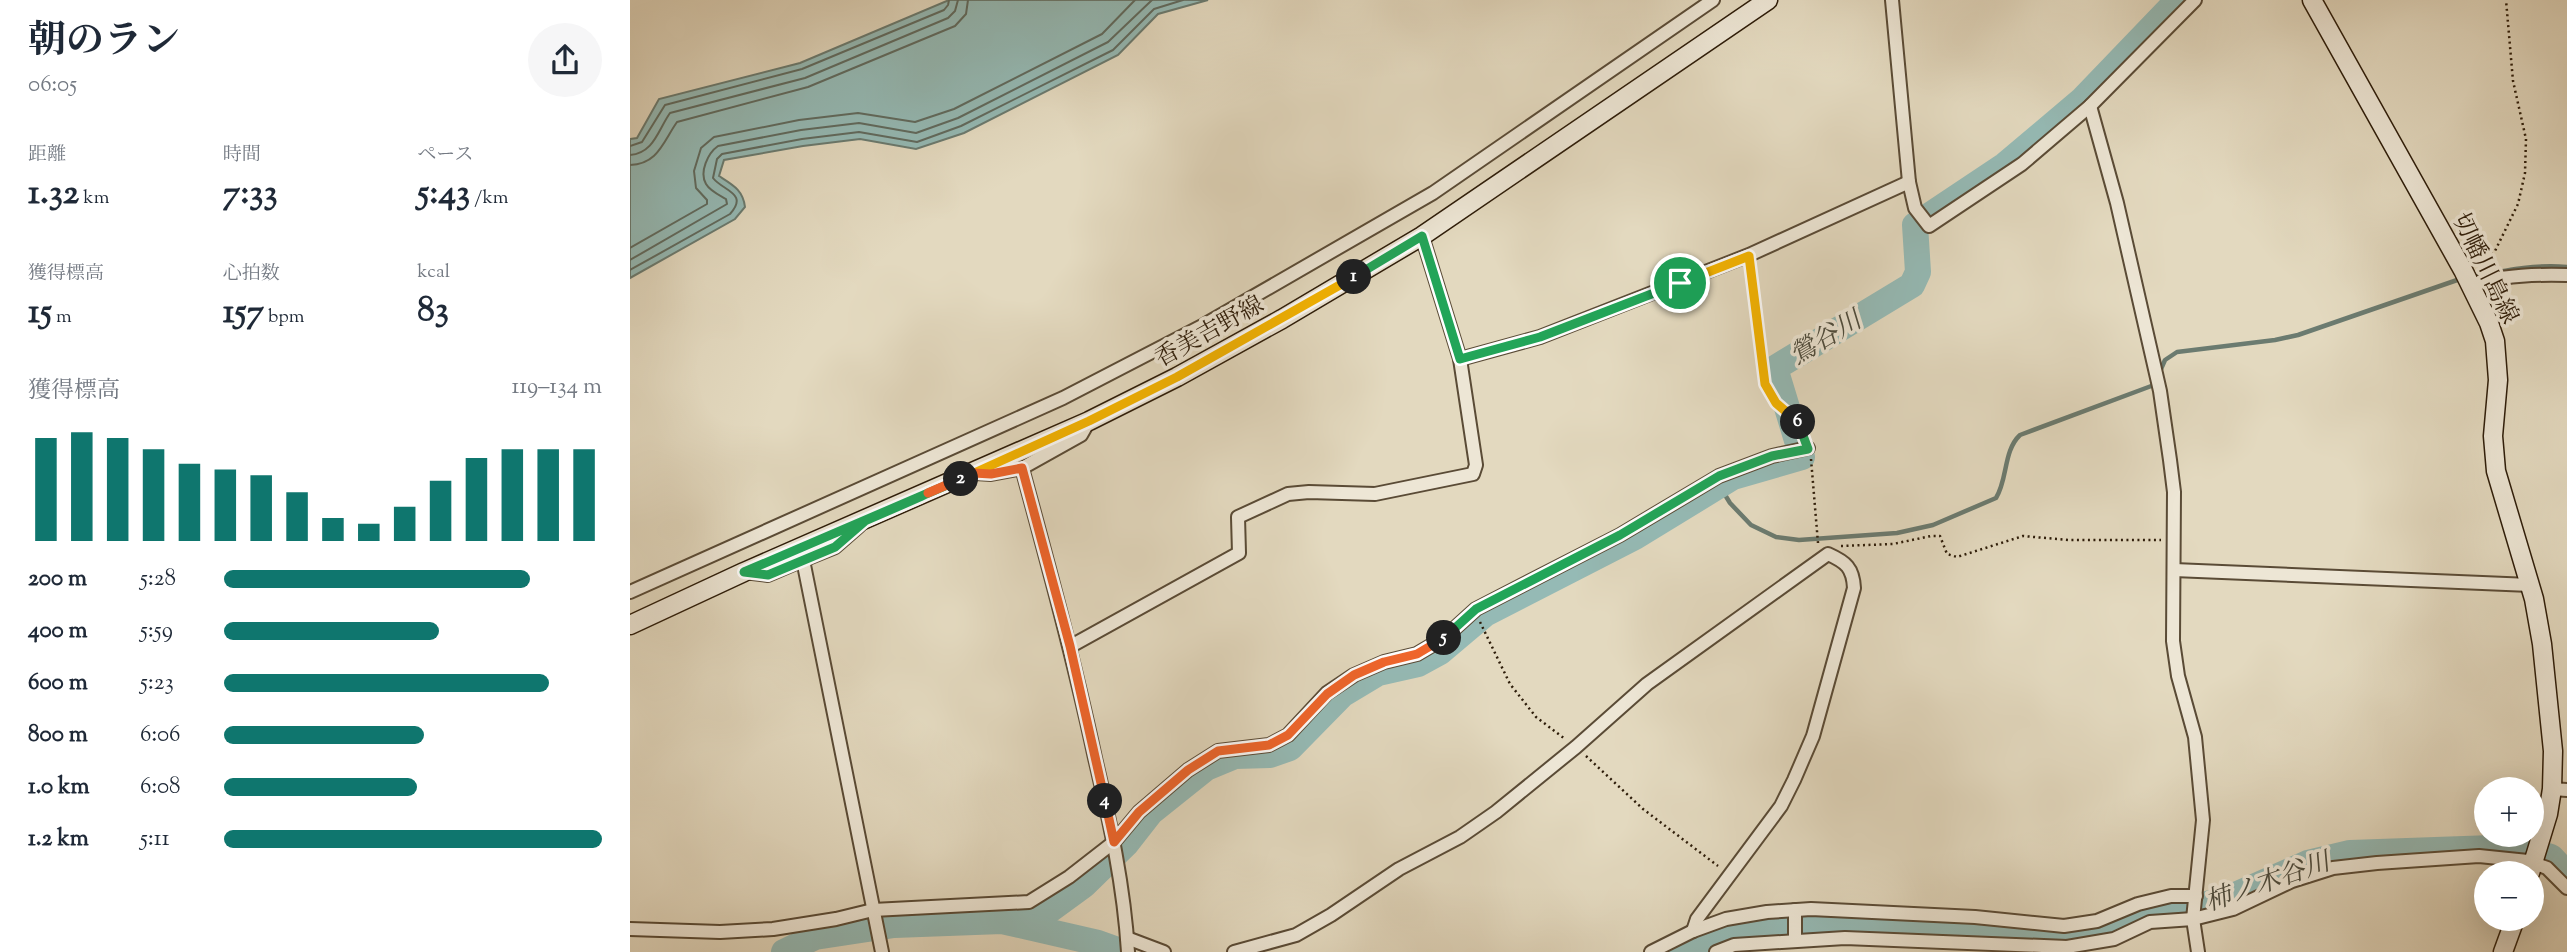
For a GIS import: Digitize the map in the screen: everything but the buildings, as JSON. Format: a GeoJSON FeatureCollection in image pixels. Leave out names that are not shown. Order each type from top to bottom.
{"type":"FeatureCollection","features":[{"type":"Feature","properties":{"kind":"main road","name":"香美吉野線"},"geometry":{"type":"LineString","coordinates":[[630,625],[744,572],[1089,421],[1189,371],[1422,236],[1768,0]]}},
{"type":"Feature","properties":{"kind":"main road","name":"切幡川島線"},"geometry":{"type":"LineString","coordinates":[[2312,0],[2467,278],[2495,341],[2498,380],[2493,436],[2496,471],[2530,585],[2543,657],[2560,789],[2548,814],[2534,860]]}},
{"type":"Feature","properties":{"kind":"main road"},"geometry":{"type":"LineString","coordinates":[[2503,952],[2511,931]]}},
{"type":"Feature","properties":{"kind":"street"},"geometry":{"type":"LineString","coordinates":[[630,592],[1063,398],[1205,325],[1433,193],[1713,0]]}},
{"type":"Feature","properties":{"kind":"street"},"geometry":{"type":"LineString","coordinates":[[1892,0],[1909,182],[1915,208],[1929,226],[2022,164],[2090,106],[2195,0]]}},
{"type":"Feature","properties":{"kind":"street"},"geometry":{"type":"LineString","coordinates":[[2090,106],[2117,203],[2160,391],[2174,492],[2172,641],[2178,676],[2196,737],[2203,820],[2195,907],[2197,952]]}},
{"type":"Feature","properties":{"kind":"street"},"geometry":{"type":"LineString","coordinates":[[1460,359],[1540,337],[1749,256],[1909,182]]}},
{"type":"Feature","properties":{"kind":"street"},"geometry":{"type":"LineString","coordinates":[[1070,646],[1239,553],[1238,517],[1288,494],[1375,494],[1473,474],[1476,465],[1460,359],[1422,236]]}},
{"type":"Feature","properties":{"kind":"street"},"geometry":{"type":"LineString","coordinates":[[2467,278],[2567,275]]}},
{"type":"Feature","properties":{"kind":"street"},"geometry":{"type":"LineString","coordinates":[[974,473],[991,474],[1022,468],[1081,435],[1089,421]]}},
{"type":"Feature","properties":{"kind":"street"},"geometry":{"type":"LineString","coordinates":[[630,929],[720,932],[773,929],[874,913],[1029,902],[1114,845],[1149,803],[1188,770],[1218,751],[1269,745],[1288,735],[1327,694],[1354,675],[1384,662],[1417,654],[1444,638],[1476,609],[1620,535],[1719,476],[1772,456],[1802,450]]}},
{"type":"Feature","properties":{"kind":"street"},"geometry":{"type":"LineString","coordinates":[[1022,468],[1070,646],[1120,875],[1128,945],[1164,952]]}},
{"type":"Feature","properties":{"kind":"street"},"geometry":{"type":"LineString","coordinates":[[744,572],[768,575],[835,547],[865,521]]}},
{"type":"Feature","properties":{"kind":"street"},"geometry":{"type":"LineString","coordinates":[[1234,952],[1296,935],[1399,869],[1460,836],[1496,812],[1576,747],[1647,684],[1828,554],[1847,563],[1853,575],[1854,588],[1813,736],[1781,806],[1697,919],[1693,930]]}},
{"type":"Feature","properties":{"kind":"street"},"geometry":{"type":"LineString","coordinates":[[803,560],[882,952]]}},
{"type":"Feature","properties":{"kind":"street"},"geometry":{"type":"LineString","coordinates":[[2174,570],[2530,585]]}},
{"type":"Feature","properties":{"kind":"street"},"geometry":{"type":"LineString","coordinates":[[1651,952],[1693,930],[1726,919],[1767,912],[1975,917],[2064,926],[2097,921],[2138,904],[2171,897],[2195,907],[2233,909],[2292,881],[2333,868],[2479,856],[2534,860],[2547,868],[2567,888]]}},
{"type":"Feature","properties":{"kind":"street"},"geometry":{"type":"LineString","coordinates":[[1716,952],[1734,945],[1774,945],[1795,937],[2067,947],[2114,939],[2150,922],[2195,907]]}},
{"type":"Feature","properties":{"kind":"street"},"geometry":{"type":"LineString","coordinates":[[1795,914],[1795,937]]}},
{"type":"Feature","properties":{"kind":"path"},"geometry":{"type":"LineString","coordinates":[[2467,278],[2494,253],[2518,204],[2525,173],[2526,139],[2513,80],[2506,0]]}},
{"type":"Feature","properties":{"kind":"path"},"geometry":{"type":"LineString","coordinates":[[1749,256],[1765,384],[1776,403],[1798,421],[1802,450],[1811,460],[1818,540]]}},
{"type":"Feature","properties":{"kind":"path"},"geometry":{"type":"LineString","coordinates":[[1828,554],[1838,546],[1893,544],[1931,536],[1940,537],[1947,554],[1957,557],[2023,536],[2068,540],[2174,540]]}},
{"type":"Feature","properties":{"kind":"path"},"geometry":{"type":"LineString","coordinates":[[1480,622],[1510,684],[1536,718],[1576,747],[1643,809],[1729,874]]}},
{"type":"Feature","properties":{"kind":"water"},"geometry":{"type":"Polygon","coordinates":[[[949,0],[1208,0],[1158,14],[1118,55],[964,133],[916,149],[860,139],[724,160],[719,176],[740,192],[745,207],[735,219],[630,278],[630,139],[637,138],[659,99],[800,63],[949,0]]]}},
{"type":"Feature","properties":{"kind":"waterway","name":"鶯谷川"},"geometry":{"type":"LineString","coordinates":[[1002,921],[1047,912],[1084,885],[1126,844],[1151,812],[1206,768],[1235,756],[1270,755],[1290,748],[1343,694],[1378,673],[1418,664],[1440,652],[1485,614],[1635,537],[1733,477],[1802,457],[1775,368],[1912,285],[1918,272],[1915,225],[2005,165],[2082,100],[2178,0]]}},
{"type":"Feature","properties":{"kind":"waterway"},"geometry":{"type":"LineString","coordinates":[[2471,277],[2531,267],[2567,267]]}},
{"type":"Feature","properties":{"kind":"waterway"},"geometry":{"type":"LineString","coordinates":[[2161,369],[2165,360],[2177,352],[2298,335],[2463,278]]}},
{"type":"Feature","properties":{"kind":"waterway"},"geometry":{"type":"LineString","coordinates":[[1719,485],[1730,503],[1751,525],[1776,537],[1799,540],[1897,533],[1933,525],[1996,498],[2011,449],[2020,435],[2154,385]]}},
{"type":"Feature","properties":{"kind":"waterway","name":"柿ノ木谷川"},"geometry":{"type":"LineString","coordinates":[[1675,952],[1715,935],[1814,924],[1945,927],[2066,939],[2101,933],[2144,912],[2207,904],[2231,897],[2308,863],[2350,853],[2521,847],[2551,857],[2567,874]]}},
{"type":"Feature","properties":{"kind":"waterway","name":"柿ノ木谷川"},"geometry":{"type":"LineString","coordinates":[[784,952],[815,937],[894,925],[1002,921],[1098,943],[1123,952]]}},
{"type":"Feature","properties":{"kind":"route"},"geometry":{"type":"LineString","coordinates":[[1422,236],[1460,359],[1540,337],[1680,283],[1749,256],[1765,384],[1776,403],[1798,421],[1808,449],[1772,456],[1735,468],[1620,535],[1476,609],[1444,638],[1417,654],[1384,662],[1354,675],[1327,694],[1288,735],[1269,745],[1218,751],[1188,770],[1139,812],[1114,842],[1070,646],[1022,468],[991,474],[974,473],[865,521],[835,547],[768,575],[744,572],[1089,421],[1177,377],[1282,319],[1422,236]]}}]}
